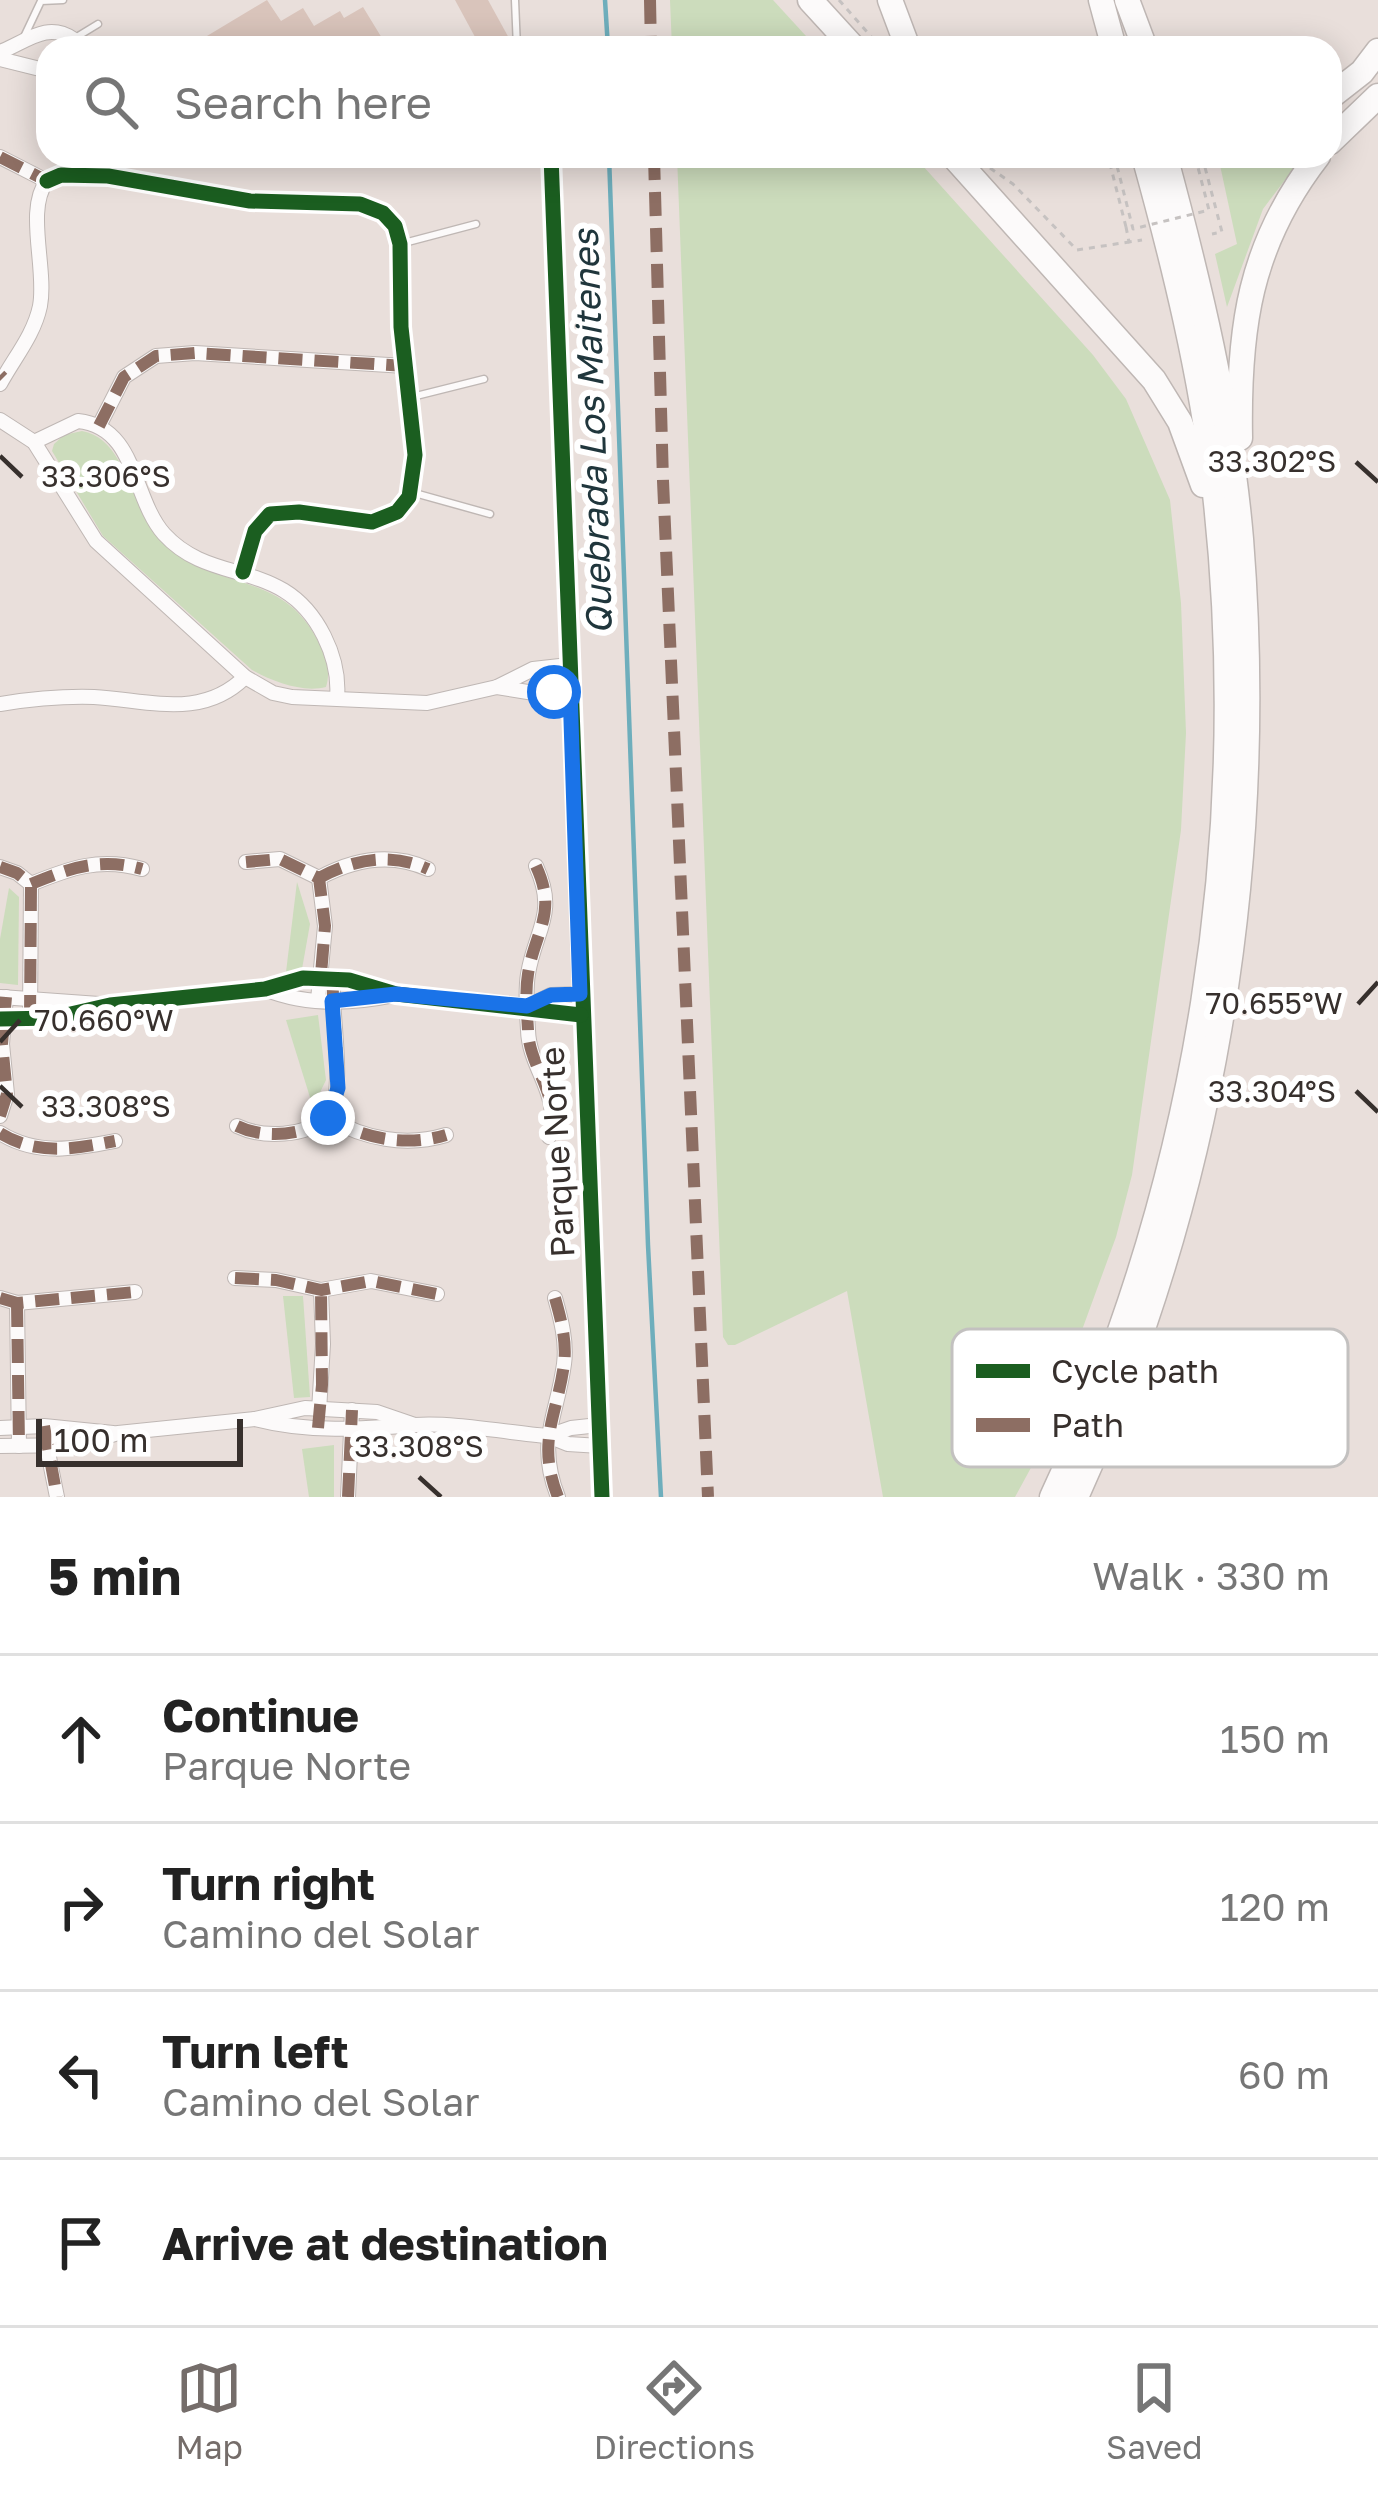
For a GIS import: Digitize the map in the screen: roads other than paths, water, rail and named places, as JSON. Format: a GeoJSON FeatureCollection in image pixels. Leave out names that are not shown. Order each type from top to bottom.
{"type":"FeatureCollection","features":[{"type":"Feature","properties":{"kind":"highway"},"geometry":{"type":"LineString","coordinates":[[810,0],[843,36]]}},
{"type":"Feature","properties":{"kind":"highway"},"geometry":{"type":"LineString","coordinates":[[890,0],[904,36]]}},
{"type":"Feature","properties":{"kind":"highway"},"geometry":{"type":"LineString","coordinates":[[1100,36],[1101,0]]}},
{"type":"Feature","properties":{"kind":"highway"},"geometry":{"type":"LineString","coordinates":[[1101,0],[1111,36]]}},
{"type":"Feature","properties":{"kind":"highway"},"geometry":{"type":"LineString","coordinates":[[1126,0],[1137,36]]}},
{"type":"Feature","properties":{"kind":"highway"},"geometry":{"type":"LineString","coordinates":[[1342,88],[1378,51]]}},
{"type":"Feature","properties":{"kind":"highway"},"geometry":{"type":"LineString","coordinates":[[1342,130],[1378,96]]}},
{"type":"Feature","properties":{"kind":"highway"},"geometry":{"type":"LineString","coordinates":[[964,168],[1118,335],[1167,399],[1196,464],[1221,558]]}},
{"type":"Feature","properties":{"kind":"highway"},"geometry":{"type":"LineString","coordinates":[[1120,1329],[1173,1163],[1213,932],[1222,843],[1226,666],[1214,484],[1193,362],[1147,168]]}},
{"type":"Feature","properties":{"kind":"highway"},"geometry":{"type":"LineString","coordinates":[[1169,168],[1210,341],[1240,536]]}},
{"type":"Feature","properties":{"kind":"highway"},"geometry":{"type":"LineString","coordinates":[[1142,1329],[1197,1148],[1235,917],[1246,773],[1239,363],[1246,308],[1275,225],[1311,168]]}},
{"type":"Feature","properties":{"kind":"highway"},"geometry":{"type":"LineString","coordinates":[[1052,1497],[1065,1467]]}},
{"type":"Feature","properties":{"kind":"highway"},"geometry":{"type":"LineString","coordinates":[[1076,1497],[1088,1467]]}},
{"type":"Feature","properties":{"kind":"street"},"geometry":{"type":"LineString","coordinates":[[37,36],[59,30],[65,36]]}},
{"type":"Feature","properties":{"kind":"street"},"geometry":{"type":"LineString","coordinates":[[0,56],[36,36]]}},
{"type":"Feature","properties":{"kind":"street"},"geometry":{"type":"LineString","coordinates":[[0,56],[36,67]]}},
{"type":"Feature","properties":{"kind":"street"},"geometry":{"type":"LineString","coordinates":[[0,157],[47,181]]}},
{"type":"Feature","properties":{"kind":"street","name":"Parque Norte"},"geometry":{"type":"LineString","coordinates":[[551,168],[602,1497]]}},
{"type":"Feature","properties":{"kind":"street"},"geometry":{"type":"LineString","coordinates":[[1,379],[38,312],[43,272],[38,202],[47,181],[61,175],[108,176],[250,201],[360,204],[389,218],[400,244],[404,367],[416,468],[411,492],[397,512],[372,522],[299,512],[270,514],[255,531],[243,572]]}},
{"type":"Feature","properties":{"kind":"street"},"geometry":{"type":"LineString","coordinates":[[99,426],[124,377],[156,356],[195,353],[404,367]]}},
{"type":"Feature","properties":{"kind":"street"},"geometry":{"type":"LineString","coordinates":[[0,420],[34,442],[96,541],[245,677],[282,695],[427,703],[497,687],[523,672],[568,665]]}},
{"type":"Feature","properties":{"kind":"street"},"geometry":{"type":"LineString","coordinates":[[34,442],[73,422],[99,426],[129,458],[147,509],[166,537],[202,561],[286,590],[312,616],[335,663],[337,698]]}},
{"type":"Feature","properties":{"kind":"street"},"geometry":{"type":"LineString","coordinates":[[0,704],[87,697],[193,705],[223,694],[245,677]]}},
{"type":"Feature","properties":{"kind":"street"},"geometry":{"type":"LineString","coordinates":[[497,687],[535,693],[570,690]]}},
{"type":"Feature","properties":{"kind":"street"},"geometry":{"type":"LineString","coordinates":[[246,862],[280,859],[319,878],[379,859],[428,869]]}},
{"type":"Feature","properties":{"kind":"street"},"geometry":{"type":"LineString","coordinates":[[31,884],[89,863],[142,869]]}},
{"type":"Feature","properties":{"kind":"street"},"geometry":{"type":"LineString","coordinates":[[536,866],[545,889],[546,913],[528,974],[527,1006],[529,1042],[552,1102],[549,1137]]}},
{"type":"Feature","properties":{"kind":"street"},"geometry":{"type":"LineString","coordinates":[[0,867],[31,884]]}},
{"type":"Feature","properties":{"kind":"street"},"geometry":{"type":"LineString","coordinates":[[237,1126],[260,1134],[304,1131],[328,1118],[338,1088],[325,1001],[325,926],[319,878]]}},
{"type":"Feature","properties":{"kind":"street"},"geometry":{"type":"LineString","coordinates":[[30,1019],[31,884]]}},
{"type":"Feature","properties":{"kind":"street"},"geometry":{"type":"LineString","coordinates":[[2,1019],[265,988],[294,980],[359,982],[396,994]]}},
{"type":"Feature","properties":{"kind":"street"},"geometry":{"type":"LineString","coordinates":[[265,988],[325,1001],[396,994],[581,1015]]}},
{"type":"Feature","properties":{"kind":"street"},"geometry":{"type":"LineString","coordinates":[[527,1006],[551,995],[580,994]]}},
{"type":"Feature","properties":{"kind":"street"},"geometry":{"type":"LineString","coordinates":[[0,1116],[7,1094],[3,997],[110,1005]]}},
{"type":"Feature","properties":{"kind":"street"},"geometry":{"type":"LineString","coordinates":[[328,1118],[384,1139],[425,1140],[446,1135]]}},
{"type":"Feature","properties":{"kind":"street"},"geometry":{"type":"LineString","coordinates":[[0,1133],[20,1144],[45,1149],[115,1141]]}},
{"type":"Feature","properties":{"kind":"street"},"geometry":{"type":"LineString","coordinates":[[235,1278],[276,1280],[321,1290],[371,1281],[437,1294]]}},
{"type":"Feature","properties":{"kind":"street"},"geometry":{"type":"LineString","coordinates":[[318,1428],[321,1290]]}},
{"type":"Feature","properties":{"kind":"street"},"geometry":{"type":"LineString","coordinates":[[0,1298],[17,1303],[135,1292]]}},
{"type":"Feature","properties":{"kind":"street"},"geometry":{"type":"LineString","coordinates":[[555,1298],[565,1360],[548,1436],[549,1468],[559,1497]]}},
{"type":"Feature","properties":{"kind":"street"},"geometry":{"type":"LineString","coordinates":[[17,1303],[20,1446]]}},
{"type":"Feature","properties":{"kind":"street"},"geometry":{"type":"LineString","coordinates":[[0,1428],[44,1426],[118,1433],[320,1408],[377,1412],[415,1425],[548,1436],[576,1446],[600,1446]]}},
{"type":"Feature","properties":{"kind":"street"},"geometry":{"type":"LineString","coordinates":[[348,1497],[352,1410]]}},
{"type":"Feature","properties":{"kind":"street"},"geometry":{"type":"LineString","coordinates":[[255,1419],[318,1428],[386,1430],[415,1425]]}},
{"type":"Feature","properties":{"kind":"street"},"geometry":{"type":"LineString","coordinates":[[548,1436],[599,1425]]}},
{"type":"Feature","properties":{"kind":"street"},"geometry":{"type":"LineString","coordinates":[[44,1426],[57,1497]]}},
{"type":"Feature","properties":{"kind":"street"},"geometry":{"type":"LineString","coordinates":[[0,1446],[89,1443],[118,1433]]}},
{"type":"Feature","properties":{"kind":"lane"},"geometry":{"type":"LineString","coordinates":[[18,46],[40,1],[63,0]]}},
{"type":"Feature","properties":{"kind":"lane"},"geometry":{"type":"LineString","coordinates":[[515,0],[516,36]]}},
{"type":"Feature","properties":{"kind":"lane"},"geometry":{"type":"LineString","coordinates":[[83,36],[98,23]]}},
{"type":"Feature","properties":{"kind":"lane"},"geometry":{"type":"LineString","coordinates":[[400,244],[476,224]]}},
{"type":"Feature","properties":{"kind":"lane"},"geometry":{"type":"LineString","coordinates":[[408,398],[484,379]]}},
{"type":"Feature","properties":{"kind":"lane"},"geometry":{"type":"LineString","coordinates":[[411,492],[490,514]]}},
{"type":"Feature","properties":{"kind":"waterway","name":"Quebrada Los Maitenes"},"geometry":{"type":"LineString","coordinates":[[605,0],[607,36]]}},
{"type":"Feature","properties":{"kind":"waterway","name":"Quebrada Los Maitenes"},"geometry":{"type":"LineString","coordinates":[[609,168],[661,1497]]}}]}
